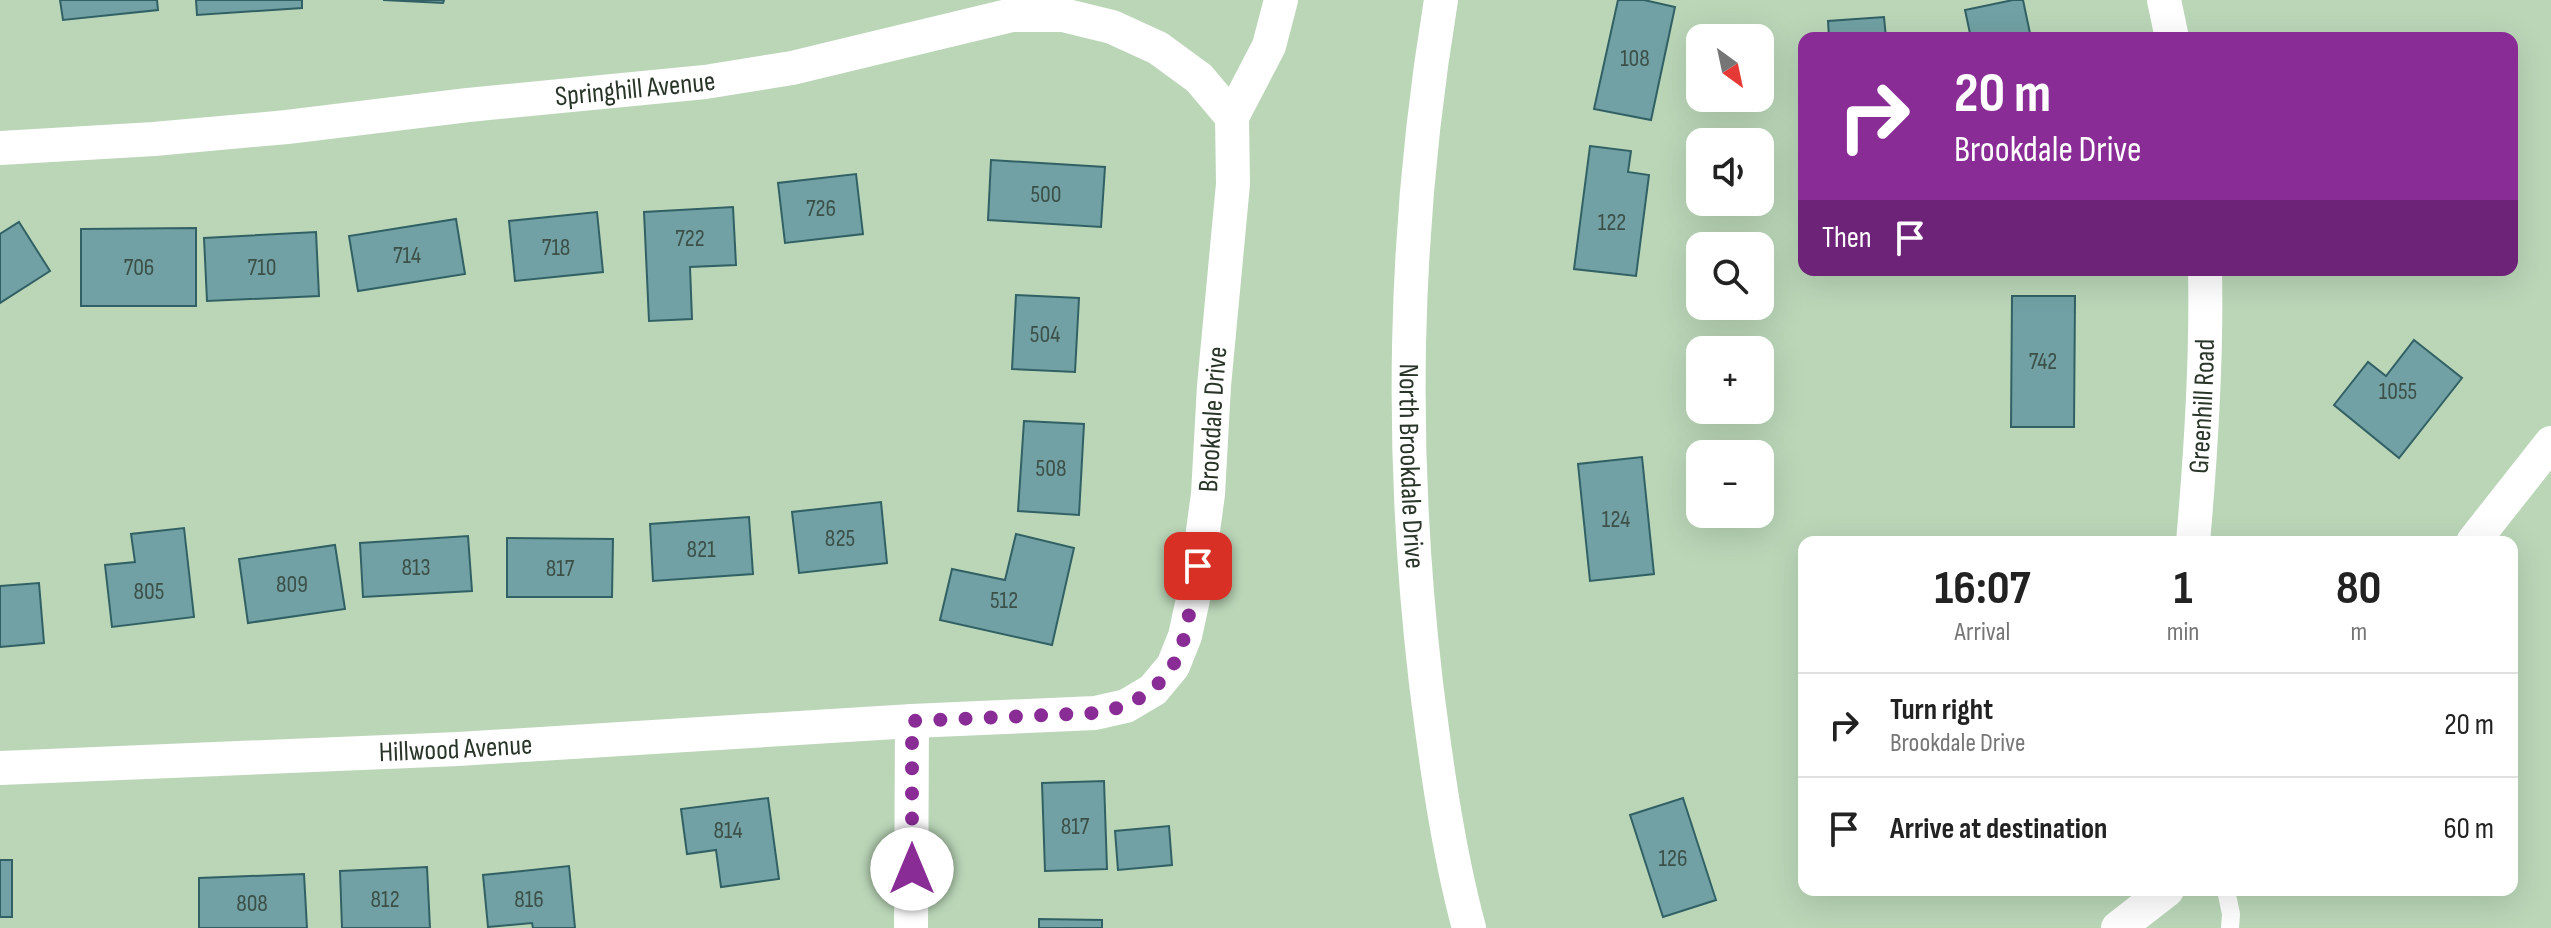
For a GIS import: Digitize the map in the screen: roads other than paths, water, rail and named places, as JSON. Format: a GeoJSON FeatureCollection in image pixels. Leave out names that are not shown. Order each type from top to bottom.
{"type":"FeatureCollection","features":[{"type":"Feature","properties":{"kind":"street","name":"Brookdale Drive"},"geometry":{"type":"LineString","coordinates":[[912,721],[1095,713],[1126,706],[1153,690],[1173,666],[1185,636],[1195,590],[1208,494],[1214,386],[1233,184],[1232,117],[1269,46],[1281,0]]}},
{"type":"Feature","properties":{"kind":"street","name":"North Brookdale Drive"},"geometry":{"type":"LineString","coordinates":[[1441,0],[1427,85],[1411,252],[1407,420],[1415,588],[1435,754],[1469,928]]}},
{"type":"Feature","properties":{"kind":"street"},"geometry":{"type":"LineString","coordinates":[[2164,0],[2171,32]]}},
{"type":"Feature","properties":{"kind":"street","name":"Springhill Avenue"},"geometry":{"type":"LineString","coordinates":[[0,148],[257,130],[705,82],[835,58],[1012,15],[1063,15],[1112,27],[1158,48],[1199,78],[1232,117]]}},
{"type":"Feature","properties":{"kind":"street","name":"Greenhill Road"},"geometry":{"type":"LineString","coordinates":[[2194,536],[2200,464],[2205,276]]}},
{"type":"Feature","properties":{"kind":"street"},"geometry":{"type":"LineString","coordinates":[[2478,536],[2551,443]]}},
{"type":"Feature","properties":{"kind":"street"},"geometry":{"type":"LineString","coordinates":[[911,928],[912,721]]}},
{"type":"Feature","properties":{"kind":"street","name":"Hillwood Avenue"},"geometry":{"type":"LineString","coordinates":[[0,768],[458,749],[912,721]]}},
{"type":"Feature","properties":{"kind":"street"},"geometry":{"type":"LineString","coordinates":[[2118,928],[2159,896]]}},
{"type":"Feature","properties":{"kind":"lane"},"geometry":{"type":"LineString","coordinates":[[2227,896],[2230,928]]}}]}
